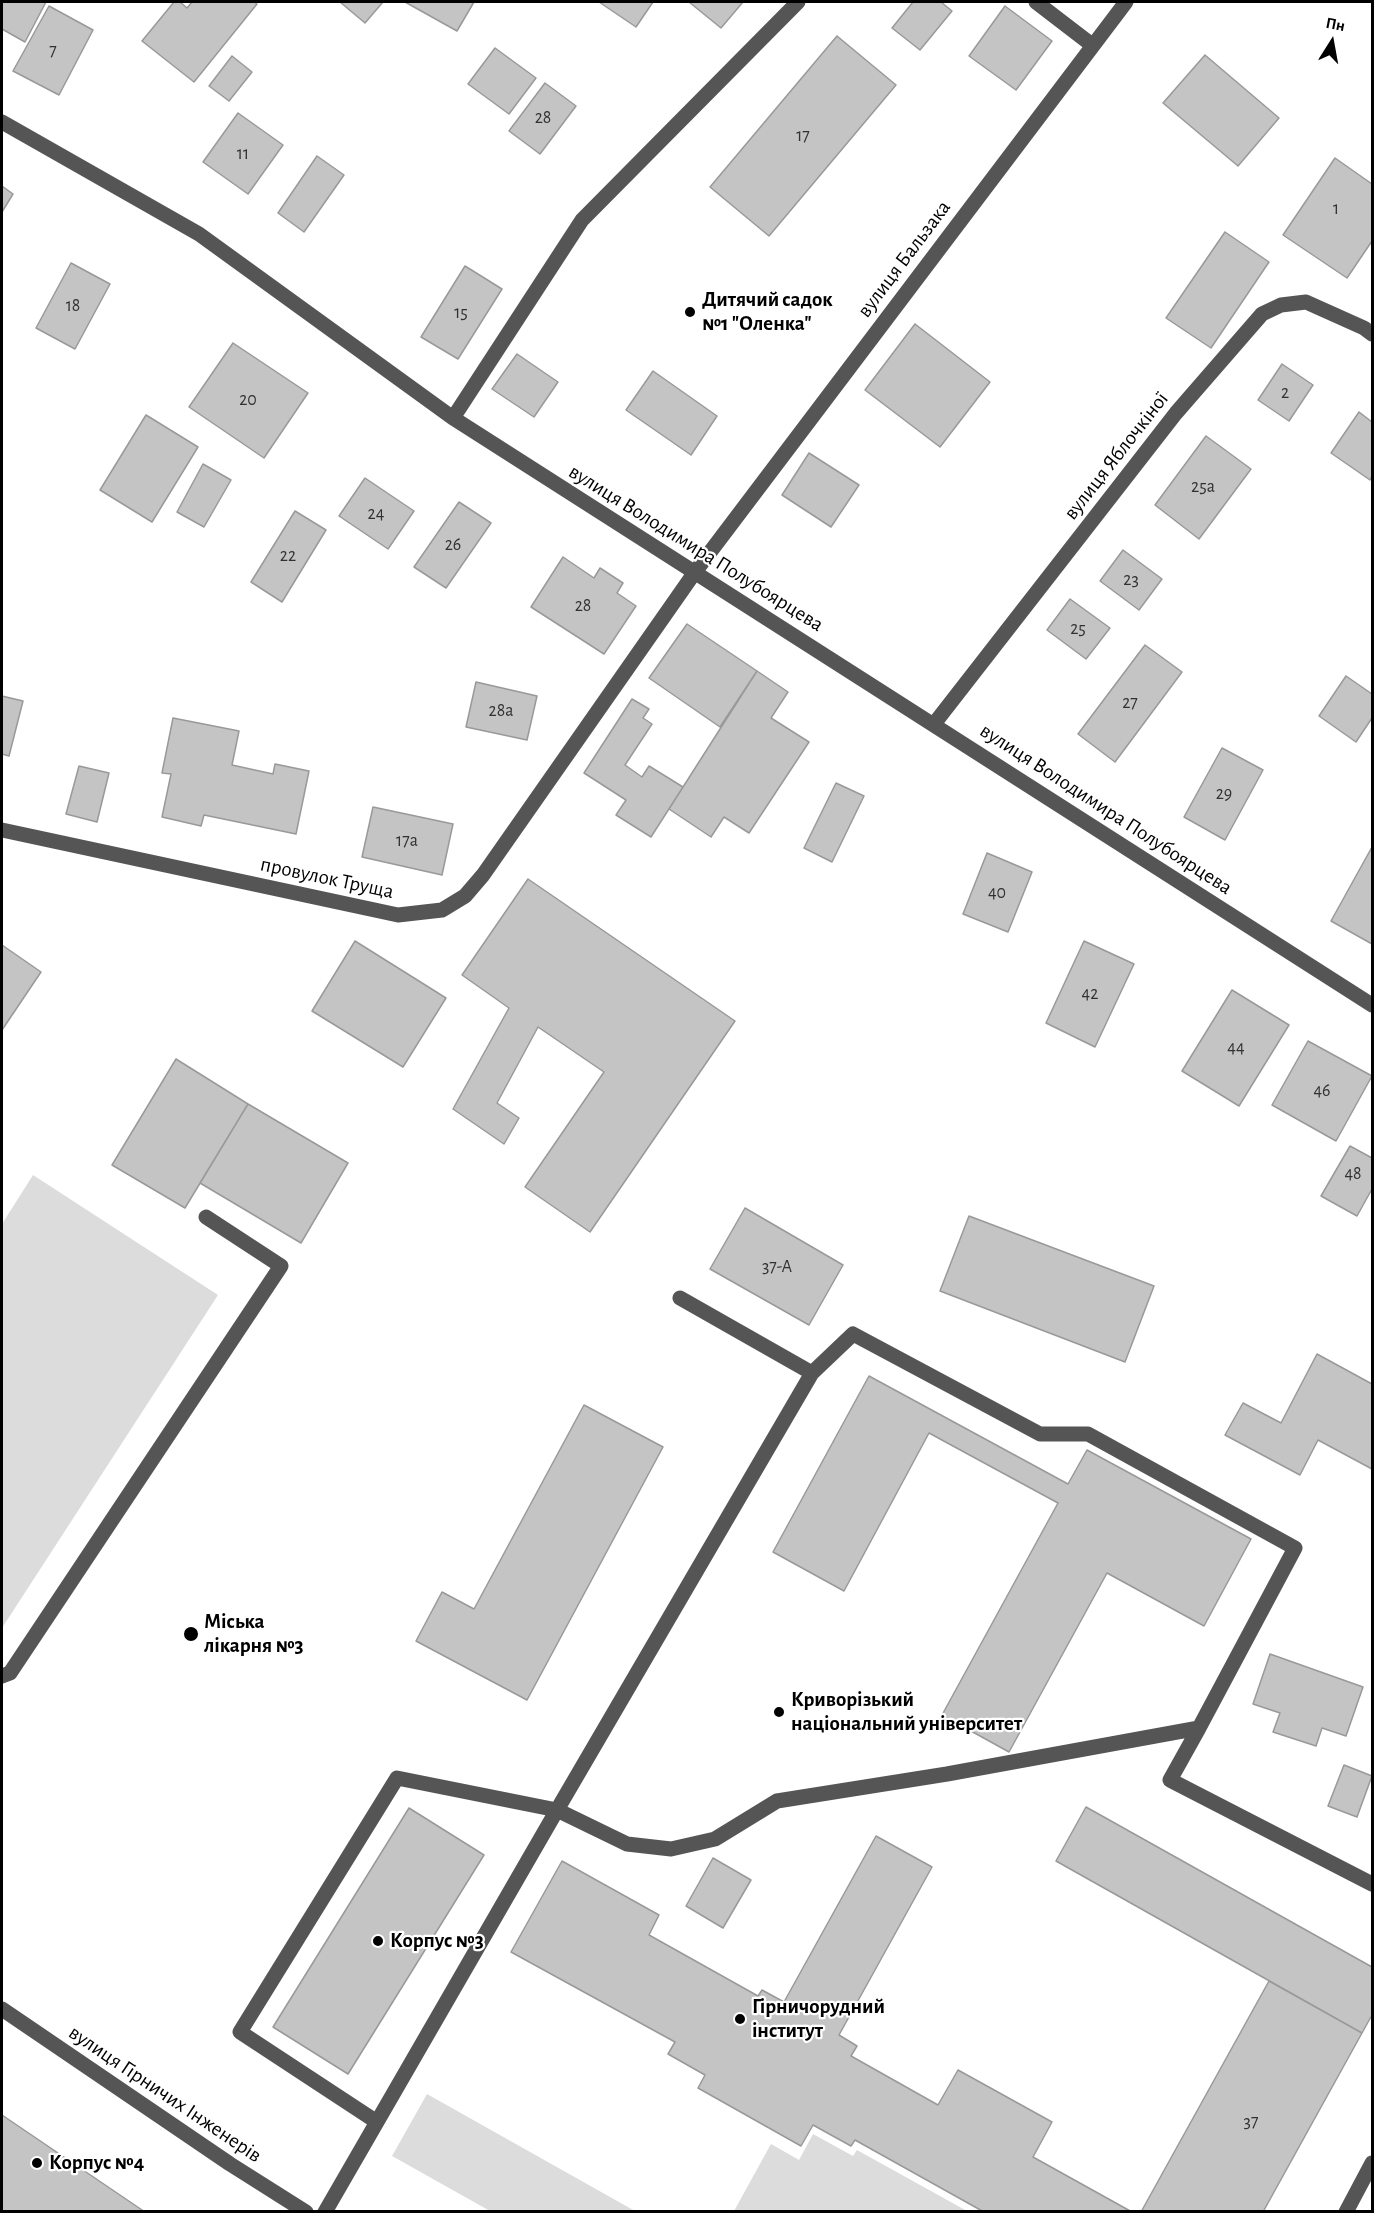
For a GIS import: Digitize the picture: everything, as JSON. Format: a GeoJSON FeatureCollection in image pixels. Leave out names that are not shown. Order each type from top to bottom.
{"type":"FeatureCollection","features":[{"type":"Feature","properties":{"kind":"street"},"geometry":{"type":"LineString","coordinates":[[453,418],[582,220],[798,2]]}},
{"type":"Feature","properties":{"kind":"street"},"geometry":{"type":"LineString","coordinates":[[1036,2],[1092,45]]}},
{"type":"Feature","properties":{"kind":"street","name":"вулиця Бальзака"},"geometry":{"type":"LineString","coordinates":[[695,572],[1126,2]]}},
{"type":"Feature","properties":{"kind":"street","name":"вулиця Володимира Полубоярцева"},"geometry":{"type":"LineString","coordinates":[[2,122],[199,234],[453,418],[1372,1005]]}},
{"type":"Feature","properties":{"kind":"street","name":"вулиця Яблочкіної"},"geometry":{"type":"LineString","coordinates":[[934,724],[1176,413],[1262,314],[1281,305],[1306,302],[1364,328],[1372,334]]}},
{"type":"Feature","properties":{"kind":"street","name":"провулок Труща"},"geometry":{"type":"LineString","coordinates":[[2,830],[398,915],[442,910],[465,896],[483,875],[695,572]]}},
{"type":"Feature","properties":{"kind":"street"},"geometry":{"type":"LineString","coordinates":[[2,1676],[10,1673],[281,1266],[206,1217]]}},
{"type":"Feature","properties":{"kind":"street"},"geometry":{"type":"LineString","coordinates":[[680,1298],[812,1373]]}},
{"type":"Feature","properties":{"kind":"street"},"geometry":{"type":"LineString","coordinates":[[325,2211],[812,1373],[853,1334],[1040,1434],[1088,1434],[1296,1548],[1170,1780],[1372,1884]]}},
{"type":"Feature","properties":{"kind":"street"},"geometry":{"type":"LineString","coordinates":[[377,2122],[240,2032],[397,1778],[557,1810],[627,1845],[671,1849],[715,1839],[777,1801],[947,1774],[1199,1728]]}},
{"type":"Feature","properties":{"kind":"street","name":"вулиця Гірничих Інженерів"},"geometry":{"type":"LineString","coordinates":[[2,2009],[230,2164],[306,2211]]}},
{"type":"Feature","properties":{"kind":"street"},"geometry":{"type":"LineString","coordinates":[[1346,2211],[1372,2163]]}},
{"type":"Feature","properties":{"kind":"shaded area"},"geometry":{"type":"Polygon","coordinates":[[[33,1175],[218,1295],[2,1628],[2,1224],[33,1175]]]}},
{"type":"Feature","properties":{"kind":"shaded area"},"geometry":{"type":"Polygon","coordinates":[[[427,2094],[635,2211],[490,2211],[392,2156],[427,2094]]]}},
{"type":"Feature","properties":{"kind":"shaded area"},"geometry":{"type":"Polygon","coordinates":[[[813,2134],[853,2156],[857,2150],[967,2211],[734,2211],[771,2144],[799,2160],[813,2134]]]}},
{"type":"Feature","properties":{"kind":"building"},"geometry":{"type":"Polygon","coordinates":[[[2,2],[46,2],[25,42],[2,29],[2,2]]]}},
{"type":"Feature","properties":{"kind":"building"},"geometry":{"type":"Polygon","coordinates":[[[174,2],[180,2],[187,8],[192,2],[254,2],[257,4],[194,82],[142,41],[174,2]]]}},
{"type":"Feature","properties":{"kind":"building"},"geometry":{"type":"Polygon","coordinates":[[[340,2],[383,2],[365,23],[340,2]]]}},
{"type":"Feature","properties":{"kind":"building"},"geometry":{"type":"Polygon","coordinates":[[[405,2],[474,2],[457,31],[405,2]]]}},
{"type":"Feature","properties":{"kind":"building"},"geometry":{"type":"Polygon","coordinates":[[[599,2],[653,2],[636,27],[599,2]]]}},
{"type":"Feature","properties":{"kind":"building"},"geometry":{"type":"Polygon","coordinates":[[[689,2],[743,2],[721,28],[689,2]]]}},
{"type":"Feature","properties":{"kind":"building"},"geometry":{"type":"Polygon","coordinates":[[[913,2],[941,2],[952,11],[920,50],[892,28],[913,2]]]}},
{"type":"Feature","properties":{"kind":"building"},"geometry":{"type":"Polygon","coordinates":[[[49,6],[93,30],[59,95],[13,71],[49,6]]]}},
{"type":"Feature","properties":{"kind":"building"},"geometry":{"type":"Polygon","coordinates":[[[1005,6],[1052,41],[1016,90],[969,56],[1005,6]]]}},
{"type":"Feature","properties":{"kind":"building"},"geometry":{"type":"Polygon","coordinates":[[[837,36],[896,85],[769,236],[710,187],[837,36]]]}},
{"type":"Feature","properties":{"kind":"building"},"geometry":{"type":"Polygon","coordinates":[[[495,48],[536,78],[509,114],[468,84],[495,48]]]}},
{"type":"Feature","properties":{"kind":"building"},"geometry":{"type":"Polygon","coordinates":[[[1205,55],[1279,118],[1238,166],[1163,103],[1205,55]]]}},
{"type":"Feature","properties":{"kind":"building"},"geometry":{"type":"Polygon","coordinates":[[[232,56],[252,72],[229,101],[209,86],[232,56]]]}},
{"type":"Feature","properties":{"kind":"building"},"geometry":{"type":"Polygon","coordinates":[[[545,83],[576,106],[540,154],[509,131],[545,83]]]}},
{"type":"Feature","properties":{"kind":"building"},"geometry":{"type":"Polygon","coordinates":[[[238,113],[283,145],[248,194],[203,162],[238,113]]]}},
{"type":"Feature","properties":{"kind":"building"},"geometry":{"type":"Polygon","coordinates":[[[317,156],[344,175],[304,232],[278,213],[317,156]]]}},
{"type":"Feature","properties":{"kind":"building"},"geometry":{"type":"Polygon","coordinates":[[[1335,158],[1372,184],[1372,241],[1347,278],[1283,235],[1335,158]]]}},
{"type":"Feature","properties":{"kind":"building"},"geometry":{"type":"Polygon","coordinates":[[[2,186],[13,194],[2,212],[2,186]]]}},
{"type":"Feature","properties":{"kind":"building"},"geometry":{"type":"Polygon","coordinates":[[[1225,232],[1269,262],[1211,348],[1166,318],[1225,232]]]}},
{"type":"Feature","properties":{"kind":"building"},"geometry":{"type":"Polygon","coordinates":[[[71,263],[110,284],[75,349],[36,328],[71,263]]]}},
{"type":"Feature","properties":{"kind":"building"},"geometry":{"type":"Polygon","coordinates":[[[465,266],[502,289],[458,359],[421,337],[465,266]]]}},
{"type":"Feature","properties":{"kind":"building"},"geometry":{"type":"Polygon","coordinates":[[[915,324],[990,382],[940,447],[865,390],[915,324]]]}},
{"type":"Feature","properties":{"kind":"building"},"geometry":{"type":"Polygon","coordinates":[[[233,343],[308,393],[264,458],[189,407],[233,343]]]}},
{"type":"Feature","properties":{"kind":"building"},"geometry":{"type":"Polygon","coordinates":[[[517,354],[558,382],[534,417],[492,389],[517,354]]]}},
{"type":"Feature","properties":{"kind":"building"},"geometry":{"type":"Polygon","coordinates":[[[1282,364],[1313,385],[1289,421],[1258,400],[1282,364]]]}},
{"type":"Feature","properties":{"kind":"building"},"geometry":{"type":"Polygon","coordinates":[[[653,371],[717,416],[691,455],[626,410],[653,371]]]}},
{"type":"Feature","properties":{"kind":"building"},"geometry":{"type":"Polygon","coordinates":[[[1359,412],[1372,422],[1372,476],[1370,480],[1331,453],[1359,412]]]}},
{"type":"Feature","properties":{"kind":"building"},"geometry":{"type":"Polygon","coordinates":[[[146,415],[198,447],[152,522],[100,490],[146,415]]]}},
{"type":"Feature","properties":{"kind":"building"},"geometry":{"type":"Polygon","coordinates":[[[1206,436],[1251,469],[1199,539],[1155,505],[1206,436]]]}},
{"type":"Feature","properties":{"kind":"building"},"geometry":{"type":"Polygon","coordinates":[[[809,453],[859,485],[831,527],[782,495],[809,453]]]}},
{"type":"Feature","properties":{"kind":"building"},"geometry":{"type":"Polygon","coordinates":[[[203,464],[231,480],[204,527],[177,512],[203,464]]]}},
{"type":"Feature","properties":{"kind":"building"},"geometry":{"type":"Polygon","coordinates":[[[365,478],[414,511],[388,549],[339,516],[365,478]]]}},
{"type":"Feature","properties":{"kind":"building"},"geometry":{"type":"Polygon","coordinates":[[[459,502],[491,523],[446,588],[414,567],[459,502]]]}},
{"type":"Feature","properties":{"kind":"building"},"geometry":{"type":"Polygon","coordinates":[[[295,511],[326,530],[282,602],[251,582],[295,511]]]}},
{"type":"Feature","properties":{"kind":"building"},"geometry":{"type":"Polygon","coordinates":[[[1123,550],[1162,579],[1139,610],[1100,581],[1123,550]]]}},
{"type":"Feature","properties":{"kind":"building"},"geometry":{"type":"Polygon","coordinates":[[[563,557],[594,578],[600,568],[623,583],[617,593],[636,606],[604,654],[531,607],[563,557]]]}},
{"type":"Feature","properties":{"kind":"building"},"geometry":{"type":"Polygon","coordinates":[[[1070,599],[1110,628],[1086,659],[1047,630],[1070,599]]]}},
{"type":"Feature","properties":{"kind":"building"},"geometry":{"type":"Polygon","coordinates":[[[687,624],[757,671],[720,727],[649,678],[687,624]]]}},
{"type":"Feature","properties":{"kind":"building"},"geometry":{"type":"Polygon","coordinates":[[[1145,645],[1182,672],[1115,762],[1078,734],[1145,645]]]}},
{"type":"Feature","properties":{"kind":"building"},"geometry":{"type":"Polygon","coordinates":[[[757,671],[788,692],[771,718],[809,742],[749,833],[724,817],[711,837],[669,809],[757,671]]]}},
{"type":"Feature","properties":{"kind":"building"},"geometry":{"type":"Polygon","coordinates":[[[1346,676],[1372,694],[1372,718],[1356,742],[1319,716],[1346,676]]]}},
{"type":"Feature","properties":{"kind":"building"},"geometry":{"type":"Polygon","coordinates":[[[476,682],[537,696],[527,740],[466,727],[476,682]]]}},
{"type":"Feature","properties":{"kind":"building"},"geometry":{"type":"Polygon","coordinates":[[[2,696],[23,701],[9,756],[2,754],[2,696]]]}},
{"type":"Feature","properties":{"kind":"building"},"geometry":{"type":"Polygon","coordinates":[[[632,699],[649,709],[643,718],[652,724],[625,765],[642,777],[649,766],[683,787],[651,837],[616,815],[626,800],[584,773],[632,699]]]}},
{"type":"Feature","properties":{"kind":"building"},"geometry":{"type":"Polygon","coordinates":[[[173,718],[239,731],[232,765],[273,774],[275,764],[309,771],[296,834],[204,815],[201,826],[162,817],[171,774],[162,773],[173,718]]]}},
{"type":"Feature","properties":{"kind":"building"},"geometry":{"type":"Polygon","coordinates":[[[1222,748],[1263,770],[1225,840],[1184,817],[1222,748]]]}},
{"type":"Feature","properties":{"kind":"building"},"geometry":{"type":"Polygon","coordinates":[[[79,766],[109,773],[97,822],[66,814],[79,766]]]}},
{"type":"Feature","properties":{"kind":"building"},"geometry":{"type":"Polygon","coordinates":[[[836,783],[864,796],[832,862],[804,848],[836,783]]]}},
{"type":"Feature","properties":{"kind":"building"},"geometry":{"type":"Polygon","coordinates":[[[373,807],[453,824],[442,875],[362,857],[373,807]]]}},
{"type":"Feature","properties":{"kind":"building"},"geometry":{"type":"Polygon","coordinates":[[[1372,847],[1372,944],[1331,921],[1372,847]]]}},
{"type":"Feature","properties":{"kind":"building"},"geometry":{"type":"Polygon","coordinates":[[[987,853],[1032,872],[1008,932],[963,914],[987,853]]]}},
{"type":"Feature","properties":{"kind":"building"},"geometry":{"type":"Polygon","coordinates":[[[528,879],[735,1021],[590,1232],[525,1187],[604,1072],[538,1027],[497,1103],[519,1118],[504,1144],[453,1109],[509,1008],[462,975],[528,879]]]}},
{"type":"Feature","properties":{"kind":"building"},"geometry":{"type":"Polygon","coordinates":[[[355,941],[446,998],[403,1067],[312,1011],[355,941]]]}},
{"type":"Feature","properties":{"kind":"building"},"geometry":{"type":"Polygon","coordinates":[[[1084,941],[1134,964],[1095,1047],[1046,1023],[1084,941]]]}},
{"type":"Feature","properties":{"kind":"building"},"geometry":{"type":"Polygon","coordinates":[[[2,945],[41,972],[2,1030],[2,945]]]}},
{"type":"Feature","properties":{"kind":"building"},"geometry":{"type":"Polygon","coordinates":[[[1232,990],[1289,1025],[1239,1106],[1182,1071],[1232,990]]]}},
{"type":"Feature","properties":{"kind":"building"},"geometry":{"type":"Polygon","coordinates":[[[1308,1041],[1372,1076],[1336,1141],[1272,1105],[1308,1041]]]}},
{"type":"Feature","properties":{"kind":"building"},"geometry":{"type":"Polygon","coordinates":[[[176,1059],[248,1104],[185,1208],[112,1165],[176,1059]]]}},
{"type":"Feature","properties":{"kind":"building"},"geometry":{"type":"Polygon","coordinates":[[[248,1104],[348,1163],[301,1243],[200,1183],[248,1104]]]}},
{"type":"Feature","properties":{"kind":"building"},"geometry":{"type":"Polygon","coordinates":[[[1350,1146],[1372,1158],[1372,1189],[1357,1216],[1321,1196],[1350,1146]]]}},
{"type":"Feature","properties":{"kind":"building"},"geometry":{"type":"Polygon","coordinates":[[[745,1208],[843,1265],[809,1325],[710,1269],[745,1208]]]}},
{"type":"Feature","properties":{"kind":"building"},"geometry":{"type":"Polygon","coordinates":[[[969,1216],[1154,1286],[1125,1362],[940,1291],[969,1216]]]}},
{"type":"Feature","properties":{"kind":"building"},"geometry":{"type":"Polygon","coordinates":[[[1317,1354],[1372,1384],[1372,1469],[1318,1440],[1300,1475],[1225,1435],[1243,1403],[1281,1423],[1317,1354]]]}},
{"type":"Feature","properties":{"kind":"building"},"geometry":{"type":"Polygon","coordinates":[[[869,1376],[1068,1484],[1087,1450],[1251,1539],[1204,1626],[1107,1573],[1009,1752],[942,1715],[1058,1503],[929,1433],[844,1591],[773,1552],[869,1376]]]}},
{"type":"Feature","properties":{"kind":"building"},"geometry":{"type":"Polygon","coordinates":[[[584,1405],[663,1447],[527,1700],[416,1641],[442,1592],[474,1609],[584,1405]]]}},
{"type":"Feature","properties":{"kind":"building"},"geometry":{"type":"Polygon","coordinates":[[[1270,1654],[1363,1687],[1346,1736],[1322,1728],[1316,1746],[1273,1732],[1280,1713],[1253,1704],[1270,1654]]]}},
{"type":"Feature","properties":{"kind":"building"},"geometry":{"type":"Polygon","coordinates":[[[1344,1765],[1372,1776],[1357,1817],[1328,1806],[1344,1765]]]}},
{"type":"Feature","properties":{"kind":"building"},"geometry":{"type":"Polygon","coordinates":[[[1086,1807],[1372,1967],[1372,2015],[1362,2033],[1056,1861],[1086,1807]]]}},
{"type":"Feature","properties":{"kind":"building","name":"Корпус №3"},"geometry":{"type":"Polygon","coordinates":[[[409,1808],[484,1855],[348,2074],[273,2027],[409,1808]]]}},
{"type":"Feature","properties":{"kind":"building","name":"Гірничорудний інститут"},"geometry":{"type":"Polygon","coordinates":[[[876,1836],[932,1867],[839,2035],[857,2046],[851,2056],[938,2105],[958,2070],[1052,2122],[1033,2157],[1132,2212],[984,2212],[855,2140],[851,2146],[813,2125],[801,2146],[698,2088],[705,2075],[668,2054],[675,2042],[511,1952],[562,1861],[659,1915],[649,1935],[758,1996],[762,1990],[784,2002],[876,1836]]]}},
{"type":"Feature","properties":{"kind":"building"},"geometry":{"type":"Polygon","coordinates":[[[713,1858],[751,1880],[723,1928],[686,1906],[713,1858]]]}},
{"type":"Feature","properties":{"kind":"building"},"geometry":{"type":"Polygon","coordinates":[[[1269,1981],[1362,2033],[1263,2212],[1141,2212],[1269,1981]]]}},
{"type":"Feature","properties":{"kind":"building","name":"Корпус №4"},"geometry":{"type":"Polygon","coordinates":[[[2,2115],[145,2212],[2,2212],[2,2115]]]}},
{"type":"Feature","properties":{"kind":"place","name":"Дитячий садок №1 \"Оленка\""},"geometry":{"type":"Point","coordinates":[690,312]}},
{"type":"Feature","properties":{"kind":"place","name":"Міська лікарня №3"},"geometry":{"type":"Point","coordinates":[191,1634]}},
{"type":"Feature","properties":{"kind":"place","name":"Криворізький національний університет"},"geometry":{"type":"Point","coordinates":[779,1712]}},
{"type":"Feature","properties":{"kind":"place","name":"Корпус №3"},"geometry":{"type":"Point","coordinates":[378,1941]}},
{"type":"Feature","properties":{"kind":"place","name":"Гірничорудний інститут"},"geometry":{"type":"Point","coordinates":[740,2019]}},
{"type":"Feature","properties":{"kind":"place","name":"Корпус №4"},"geometry":{"type":"Point","coordinates":[37,2163]}}]}
